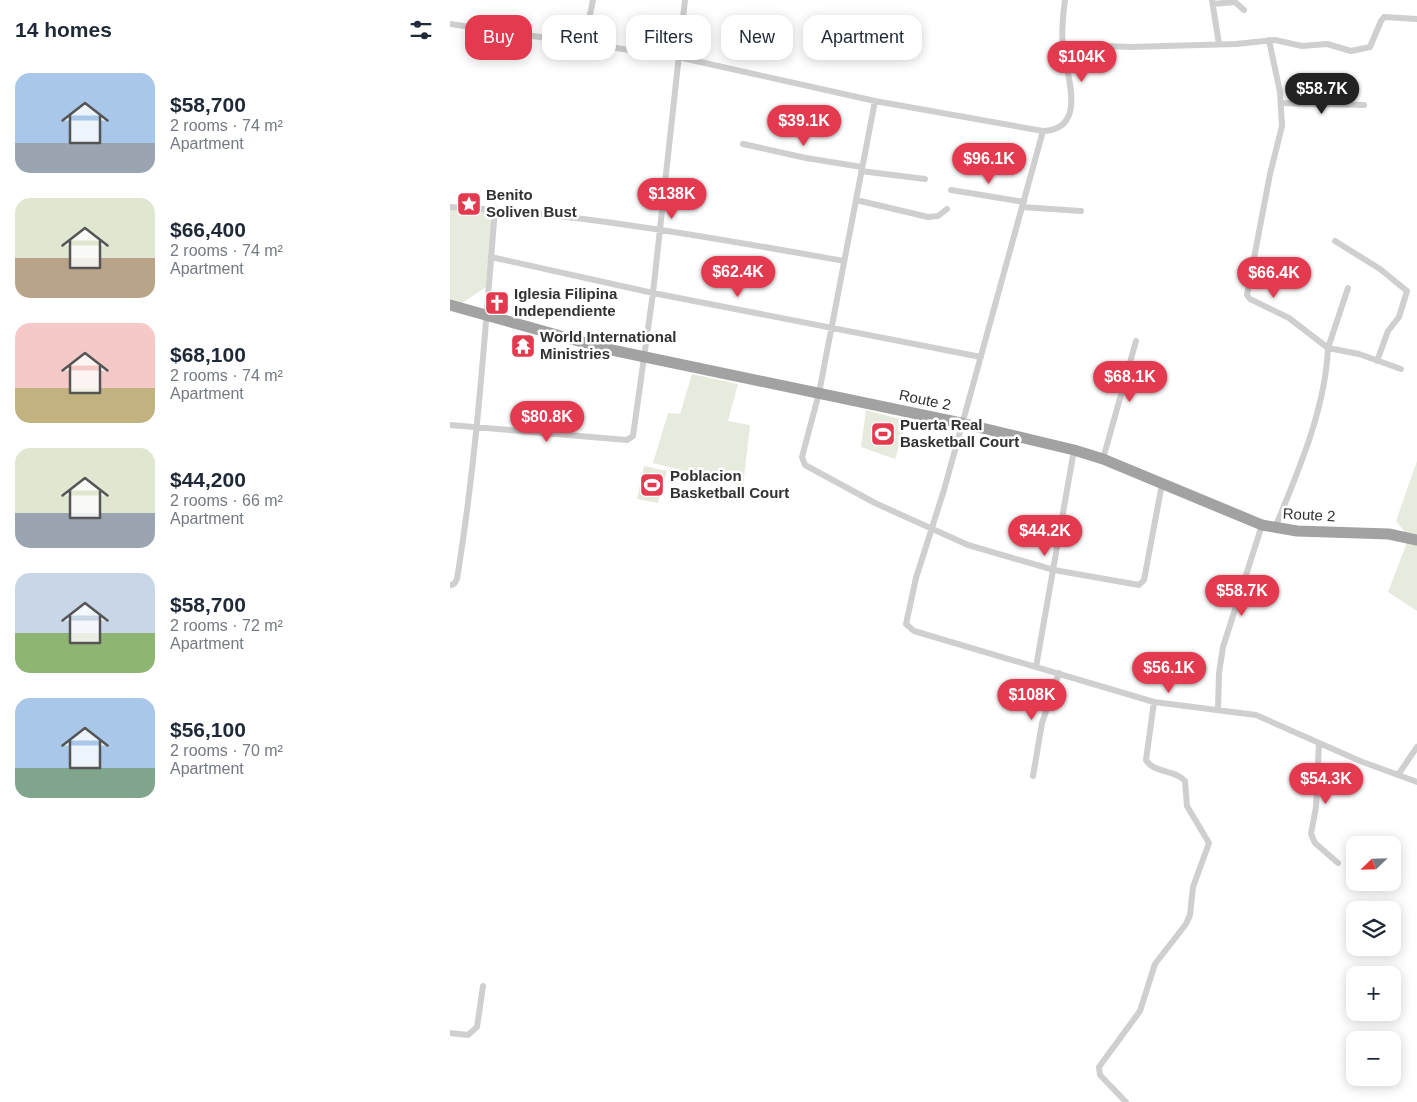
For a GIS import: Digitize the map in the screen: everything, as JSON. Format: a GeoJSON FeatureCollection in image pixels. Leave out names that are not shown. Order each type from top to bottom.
{"type":"FeatureCollection","features":[{"type":"Feature","properties":{"kind":"highway","name":"Route 2"},"geometry":{"type":"LineString","coordinates":[[450,305],[553,336],[961,423],[1074,450],[1103,459],[1262,525],[1275,528],[1389,534],[1417,540]]}},
{"type":"Feature","properties":{"kind":"street"},"geometry":{"type":"LineString","coordinates":[[590,15],[593,0]]}},
{"type":"Feature","properties":{"kind":"street"},"geometry":{"type":"LineString","coordinates":[[683,15],[685,0]]}},
{"type":"Feature","properties":{"kind":"street"},"geometry":{"type":"LineString","coordinates":[[691,60],[875,102],[1043,131],[1060,129],[1068,120],[1072,86],[1062,44],[1064,0]]}},
{"type":"Feature","properties":{"kind":"street"},"geometry":{"type":"LineString","coordinates":[[1219,44],[1213,2],[1235,2],[1244,10]]}},
{"type":"Feature","properties":{"kind":"street"},"geometry":{"type":"LineString","coordinates":[[1062,44],[1130,47],[1269,40],[1302,46],[1327,44],[1359,51],[1370,47],[1384,18],[1417,19]]}},
{"type":"Feature","properties":{"kind":"street"},"geometry":{"type":"LineString","coordinates":[[450,24],[542,38]]}},
{"type":"Feature","properties":{"kind":"street"},"geometry":{"type":"LineString","coordinates":[[1269,40],[1281,103],[1282,126],[1270,174],[1247,294],[1250,299],[1289,318],[1328,348],[1343,350],[1401,369]]}},
{"type":"Feature","properties":{"kind":"street"},"geometry":{"type":"LineString","coordinates":[[450,425],[630,440],[633,436],[642,356],[653,293],[678,60]]}},
{"type":"Feature","properties":{"kind":"street"},"geometry":{"type":"LineString","coordinates":[[875,102],[819,393],[804,452],[805,465],[932,530],[968,545],[1054,570],[1139,585],[1143,583],[1162,484]]}},
{"type":"Feature","properties":{"kind":"street"},"geometry":{"type":"LineString","coordinates":[[1281,103],[1364,105]]}},
{"type":"Feature","properties":{"kind":"street"},"geometry":{"type":"LineString","coordinates":[[1043,131],[981,357],[905,620],[908,627],[1154,702],[1256,715],[1319,743],[1417,782]]}},
{"type":"Feature","properties":{"kind":"street"},"geometry":{"type":"LineString","coordinates":[[743,144],[862,169],[925,179]]}},
{"type":"Feature","properties":{"kind":"street"},"geometry":{"type":"LineString","coordinates":[[951,190],[1023,204],[1081,211]]}},
{"type":"Feature","properties":{"kind":"street"},"geometry":{"type":"LineString","coordinates":[[856,200],[928,218],[938,216],[947,209]]}},
{"type":"Feature","properties":{"kind":"street"},"geometry":{"type":"LineString","coordinates":[[450,207],[495,209],[660,229],[844,261]]}},
{"type":"Feature","properties":{"kind":"street"},"geometry":{"type":"LineString","coordinates":[[450,585],[454,584],[457,579],[473,471],[488,316],[495,209]]}},
{"type":"Feature","properties":{"kind":"street"},"geometry":{"type":"LineString","coordinates":[[1335,241],[1366,260],[1407,291],[1399,317],[1388,331],[1377,361]]}},
{"type":"Feature","properties":{"kind":"street"},"geometry":{"type":"LineString","coordinates":[[491,257],[653,293],[981,357]]}},
{"type":"Feature","properties":{"kind":"street"},"geometry":{"type":"LineString","coordinates":[[1275,528],[1309,441],[1319,404],[1328,348],[1348,288]]}},
{"type":"Feature","properties":{"kind":"street"},"geometry":{"type":"LineString","coordinates":[[1103,459],[1136,341]]}},
{"type":"Feature","properties":{"kind":"street"},"geometry":{"type":"LineString","coordinates":[[1036,666],[1074,450]]}},
{"type":"Feature","properties":{"kind":"street"},"geometry":{"type":"LineString","coordinates":[[1218,709],[1219,673],[1223,648],[1262,525]]}},
{"type":"Feature","properties":{"kind":"street"},"geometry":{"type":"LineString","coordinates":[[1033,776],[1042,723],[1059,673]]}},
{"type":"Feature","properties":{"kind":"street"},"geometry":{"type":"LineString","coordinates":[[1126,1102],[1100,1075],[1099,1067],[1140,1011],[1155,964],[1188,920],[1193,887],[1210,844],[1187,806],[1187,784],[1184,779],[1150,765],[1146,760],[1154,702]]}},
{"type":"Feature","properties":{"kind":"street"},"geometry":{"type":"LineString","coordinates":[[1319,743],[1316,807],[1311,834],[1315,843],[1338,863]]}},
{"type":"Feature","properties":{"kind":"street"},"geometry":{"type":"LineString","coordinates":[[1398,775],[1417,747]]}},
{"type":"Feature","properties":{"kind":"street"},"geometry":{"type":"LineString","coordinates":[[450,1033],[468,1035],[477,1028],[483,986]]}},
{"type":"Feature","properties":{"kind":"shaded area"},"geometry":{"type":"Polygon","coordinates":[[[450,208],[493,211],[486,287],[459,305],[450,303],[450,208]]]}},
{"type":"Feature","properties":{"kind":"shaded area"},"geometry":{"type":"Polygon","coordinates":[[[692,374],[738,384],[728,421],[750,425],[743,486],[653,463],[668,413],[680,414],[692,374]]]}},
{"type":"Feature","properties":{"kind":"shaded area","name":"Puerta Real Basketball Court"},"geometry":{"type":"Polygon","coordinates":[[[866,410],[907,421],[895,459],[861,447],[866,410]]]}},
{"type":"Feature","properties":{"kind":"shaded area"},"geometry":{"type":"Polygon","coordinates":[[[1417,461],[1417,611],[1388,592],[1409,537],[1396,521],[1417,461]]]}},
{"type":"Feature","properties":{"kind":"shaded area","name":"Poblacion Basketball Court"},"geometry":{"type":"Polygon","coordinates":[[[644,466],[667,471],[658,503],[637,499],[644,466]]]}},
{"type":"Feature","properties":{"kind":"place","name":"Benito Soliven Bust"},"geometry":{"type":"Point","coordinates":[469,204]}},
{"type":"Feature","properties":{"kind":"place","name":"Iglesia Filipina Independiente"},"geometry":{"type":"Point","coordinates":[497,303]}},
{"type":"Feature","properties":{"kind":"place","name":"World International Ministries"},"geometry":{"type":"Point","coordinates":[523,346]}},
{"type":"Feature","properties":{"kind":"place","name":"Puerta Real Basketball Court"},"geometry":{"type":"Point","coordinates":[883,434]}},
{"type":"Feature","properties":{"kind":"place","name":"Poblacion Basketball Court"},"geometry":{"type":"Point","coordinates":[652,485]}}]}
